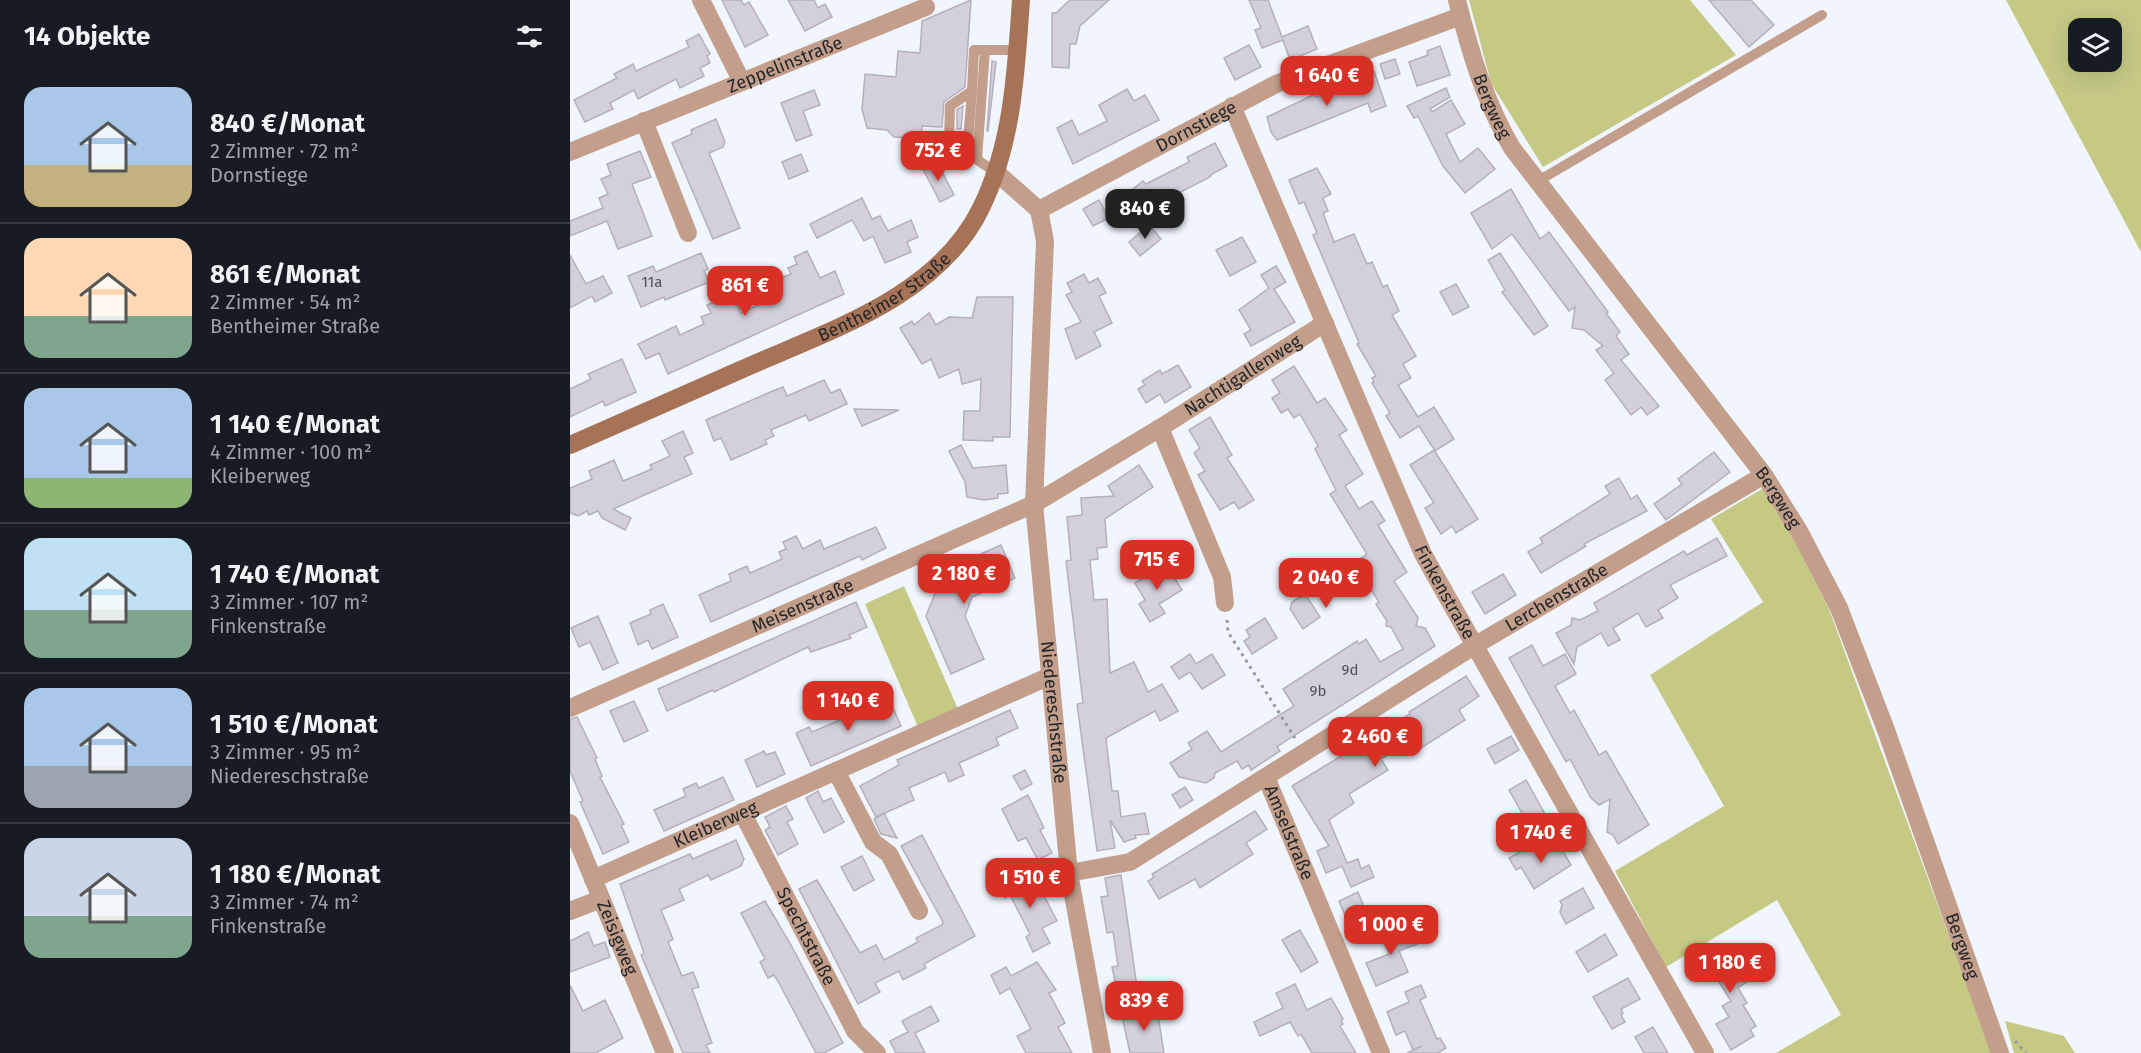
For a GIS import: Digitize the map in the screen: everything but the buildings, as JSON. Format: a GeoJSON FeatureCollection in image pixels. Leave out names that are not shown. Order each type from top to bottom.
{"type":"FeatureCollection","features":[{"type":"Feature","properties":{"kind":"main road","name":"Bentheimer Straße"},"geometry":{"type":"LineString","coordinates":[[570,446],[856,319],[909,288],[949,254],[980,211],[997,173],[1013,103],[1021,0]]}},
{"type":"Feature","properties":{"kind":"street"},"geometry":{"type":"LineString","coordinates":[[701,0],[742,82]]}},
{"type":"Feature","properties":{"kind":"street","name":"Zeppelinstraße"},"geometry":{"type":"LineString","coordinates":[[570,152],[931,4]]}},
{"type":"Feature","properties":{"kind":"street","name":"Dornstiege"},"geometry":{"type":"LineString","coordinates":[[1039,210],[1276,84],[1459,8]]}},
{"type":"Feature","properties":{"kind":"street","name":"Bergweg"},"geometry":{"type":"LineString","coordinates":[[1459,8],[1482,87],[1495,118],[1512,148],[1764,475],[1799,531],[1839,608],[1886,730],[2000,1053]]}},
{"type":"Feature","properties":{"kind":"street","name":"Finkenstraße"},"geometry":{"type":"LineString","coordinates":[[1232,106],[1423,554],[1705,1053]]}},
{"type":"Feature","properties":{"kind":"street"},"geometry":{"type":"LineString","coordinates":[[644,121],[688,233]]}},
{"type":"Feature","properties":{"kind":"street"},"geometry":{"type":"LineString","coordinates":[[997,173],[1039,210]]}},
{"type":"Feature","properties":{"kind":"street","name":"Niedereschstraße"},"geometry":{"type":"LineString","coordinates":[[1039,210],[1045,241],[1034,504],[1069,873],[1102,1053]]}},
{"type":"Feature","properties":{"kind":"street","name":"Nachtigallenweg"},"geometry":{"type":"LineString","coordinates":[[1034,504],[1160,428],[1325,323]]}},
{"type":"Feature","properties":{"kind":"street"},"geometry":{"type":"LineString","coordinates":[[1160,428],[1222,577],[1225,603]]}},
{"type":"Feature","properties":{"kind":"street","name":"Lerchenstraße"},"geometry":{"type":"LineString","coordinates":[[1069,873],[1130,862],[1474,646],[1764,475]]}},
{"type":"Feature","properties":{"kind":"street","name":"Meisenstraße"},"geometry":{"type":"LineString","coordinates":[[570,708],[1034,504]]}},
{"type":"Feature","properties":{"kind":"street","name":"Kleiberweg"},"geometry":{"type":"LineString","coordinates":[[593,879],[1050,676]]}},
{"type":"Feature","properties":{"kind":"street"},"geometry":{"type":"LineString","coordinates":[[836,771],[873,842],[889,854],[919,911]]}},
{"type":"Feature","properties":{"kind":"street","name":"Amselstraße"},"geometry":{"type":"LineString","coordinates":[[1266,777],[1381,1053]]}},
{"type":"Feature","properties":{"kind":"street","name":"Spechtstraße"},"geometry":{"type":"LineString","coordinates":[[742,812],[855,1032],[877,1053]]}},
{"type":"Feature","properties":{"kind":"street","name":"Zeisigweg"},"geometry":{"type":"LineString","coordinates":[[570,823],[602,898],[661,1051]]}},
{"type":"Feature","properties":{"kind":"street"},"geometry":{"type":"LineString","coordinates":[[570,911],[602,898]]}},
{"type":"Feature","properties":{"kind":"lane"},"geometry":{"type":"LineString","coordinates":[[1538,181],[1822,15]]}},
{"type":"Feature","properties":{"kind":"lane"},"geometry":{"type":"LineString","coordinates":[[967,153],[974,50],[1017,50]]}},
{"type":"Feature","properties":{"kind":"lane"},"geometry":{"type":"LineString","coordinates":[[976,159],[985,50]]}},
{"type":"Feature","properties":{"kind":"lane"},"geometry":{"type":"LineString","coordinates":[[972,91],[950,106],[949,141],[997,173]]}},
{"type":"Feature","properties":{"kind":"path"},"geometry":{"type":"LineString","coordinates":[[1225,603],[1228,632],[1304,752]]}},
{"type":"Feature","properties":{"kind":"green space"},"geometry":{"type":"Polygon","coordinates":[[[1469,0],[1690,0],[1736,55],[1543,167],[1491,83],[1469,0]]]}},
{"type":"Feature","properties":{"kind":"green space"},"geometry":{"type":"Polygon","coordinates":[[[2006,0],[2141,0],[2141,252],[2006,0]]]}},
{"type":"Feature","properties":{"kind":"green space"},"geometry":{"type":"Polygon","coordinates":[[[1762,489],[1790,533],[1829,609],[1992,1053],[1776,1053],[1841,1015],[1777,900],[1666,967],[1615,871],[1724,806],[1650,675],[1763,602],[1711,519],[1762,489]]]}},
{"type":"Feature","properties":{"kind":"green space"},"geometry":{"type":"Polygon","coordinates":[[[904,586],[958,709],[918,727],[865,604],[904,586]]]}},
{"type":"Feature","properties":{"kind":"green space"},"geometry":{"type":"Polygon","coordinates":[[[2005,1021],[2064,1036],[2075,1053],[2014,1053],[2005,1021]]]}}]}
